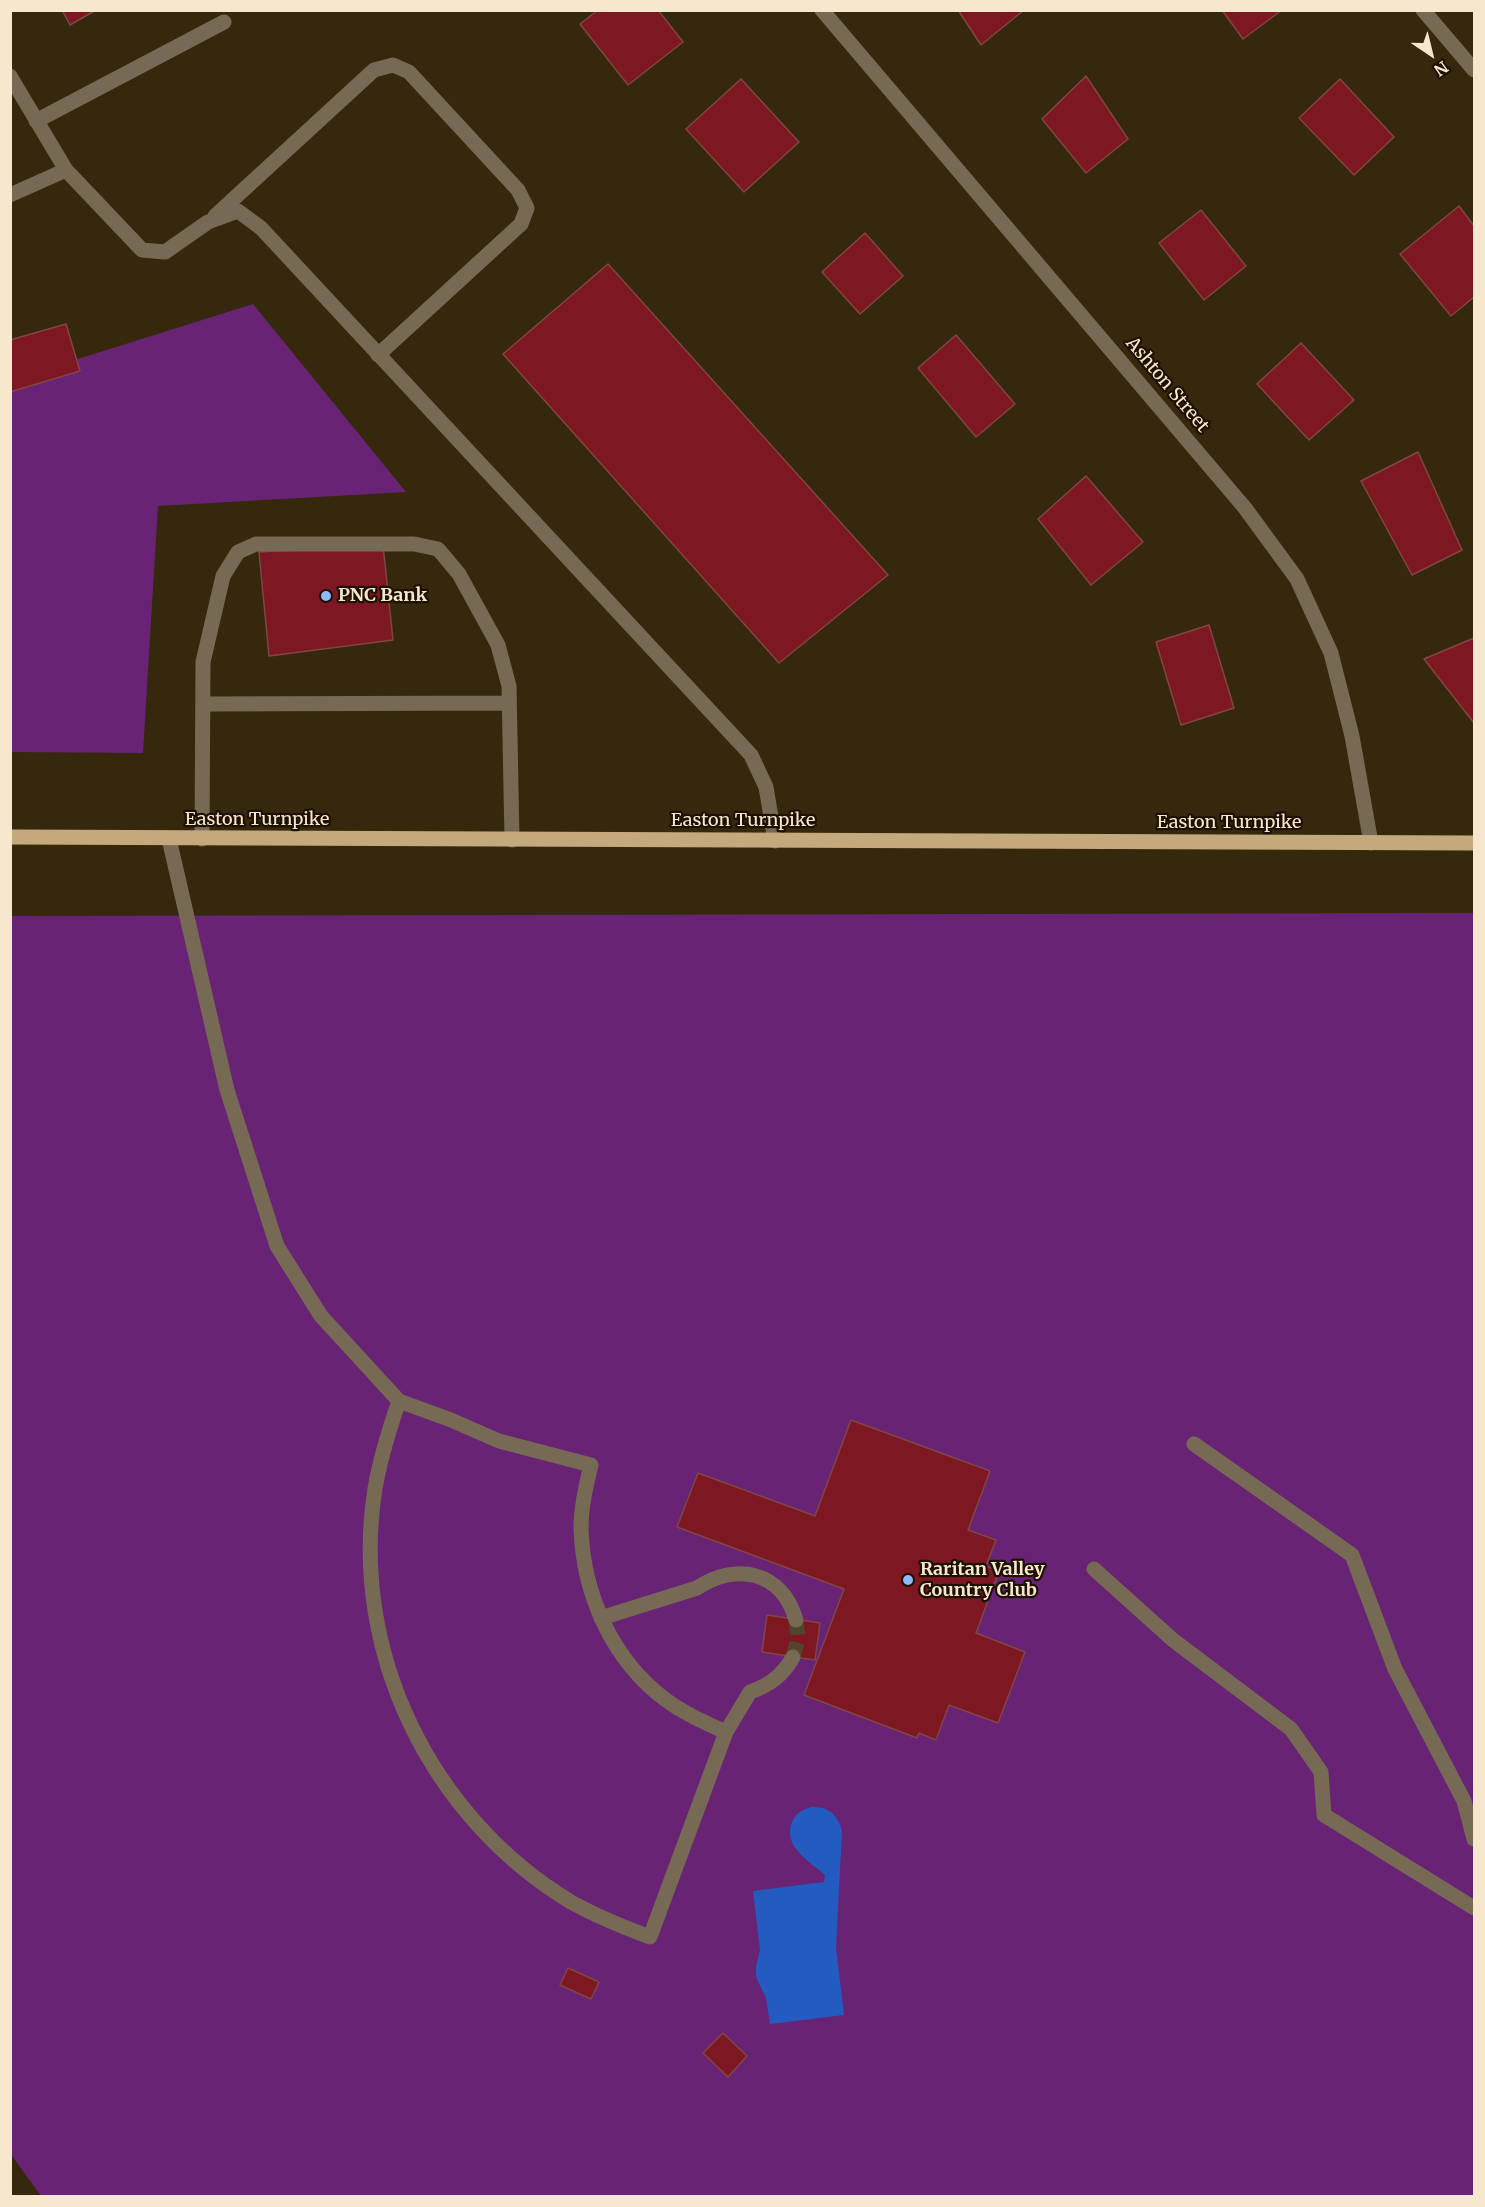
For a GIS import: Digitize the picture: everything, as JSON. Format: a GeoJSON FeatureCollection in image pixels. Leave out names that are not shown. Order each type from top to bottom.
{"type":"FeatureCollection","features":[{"type":"Feature","properties":{"kind":"main road","name":"Easton Turnpike"},"geometry":{"type":"LineString","coordinates":[[10,837],[1474,843]]}},
{"type":"Feature","properties":{"kind":"street","name":"Ashton Street"},"geometry":{"type":"LineString","coordinates":[[822,10],[1245,507],[1297,579],[1331,653],[1352,735],[1371,843]]}},
{"type":"Feature","properties":{"kind":"street"},"geometry":{"type":"LineString","coordinates":[[1423,10],[1474,70]]}},
{"type":"Feature","properties":{"kind":"street"},"geometry":{"type":"LineString","coordinates":[[36,121],[224,22]]}},
{"type":"Feature","properties":{"kind":"street"},"geometry":{"type":"LineString","coordinates":[[10,76],[66,170],[142,250],[165,252],[208,222],[374,70],[393,65],[409,72],[518,190],[527,208],[521,224],[378,355]]}},
{"type":"Feature","properties":{"kind":"street"},"geometry":{"type":"LineString","coordinates":[[10,195],[66,170]]}},
{"type":"Feature","properties":{"kind":"street"},"geometry":{"type":"LineString","coordinates":[[208,222],[238,211],[261,228],[751,755],[766,787],[775,841]]}},
{"type":"Feature","properties":{"kind":"street"},"geometry":{"type":"LineString","coordinates":[[202,839],[203,662],[223,576],[238,552],[256,544],[414,544],[438,549],[459,574],[498,645],[509,686],[512,840]]}},
{"type":"Feature","properties":{"kind":"street"},"geometry":{"type":"LineString","coordinates":[[203,704],[508,704]]}},
{"type":"Feature","properties":{"kind":"street"},"geometry":{"type":"LineString","coordinates":[[169,839],[227,1090],[276,1246],[321,1316],[399,1401],[499,1441],[591,1465],[584,1495],[581,1527],[590,1588],[601,1618],[618,1648],[640,1676],[665,1699],[694,1718],[726,1732]]}},
{"type":"Feature","properties":{"kind":"street"},"geometry":{"type":"LineString","coordinates":[[399,1401],[384,1445],[375,1490],[371,1536],[372,1581],[377,1627],[389,1671],[410,1724],[430,1761],[473,1821],[503,1851],[536,1878],[572,1902],[650,1937],[726,1732],[750,1692],[765,1688],[777,1679],[793,1657]]}},
{"type":"Feature","properties":{"kind":"street"},"geometry":{"type":"LineString","coordinates":[[1194,1444],[1352,1555],[1395,1669],[1464,1801],[1474,1839]]}},
{"type":"Feature","properties":{"kind":"street"},"geometry":{"type":"LineString","coordinates":[[1094,1569],[1173,1640],[1291,1729],[1321,1772],[1324,1815],[1474,1908]]}},
{"type":"Feature","properties":{"kind":"street"},"geometry":{"type":"LineString","coordinates":[[601,1618],[697,1588],[711,1579],[726,1574],[743,1573],[759,1577],[773,1585],[785,1596],[793,1609],[796,1620]]}},
{"type":"Feature","properties":{"kind":"shaded area"},"geometry":{"type":"Polygon","coordinates":[[[253,304],[406,492],[158,506],[143,753],[11,752],[11,380],[253,304]]]}},
{"type":"Feature","properties":{"kind":"shaded area"},"geometry":{"type":"Polygon","coordinates":[[[1474,913],[1474,2196],[41,2196],[10,2153],[10,916],[1474,913]]]}},
{"type":"Feature","properties":{"kind":"water"},"geometry":{"type":"Polygon","coordinates":[[[811,1807],[831,1812],[838,1820],[842,1831],[836,1948],[844,2015],[770,2024],[766,1998],[756,1977],[760,1950],[753,1891],[824,1882],[825,1875],[799,1852],[791,1838],[792,1822],[800,1812],[811,1807]]]}},
{"type":"Feature","properties":{"kind":"building"},"geometry":{"type":"Polygon","coordinates":[[[62,10],[96,10],[70,25],[62,10]]]}},
{"type":"Feature","properties":{"kind":"building"},"geometry":{"type":"Polygon","coordinates":[[[598,10],[658,10],[683,42],[628,85],[580,24],[598,10]]]}},
{"type":"Feature","properties":{"kind":"building"},"geometry":{"type":"Polygon","coordinates":[[[958,10],[1024,10],[981,45],[958,10]]]}},
{"type":"Feature","properties":{"kind":"building"},"geometry":{"type":"Polygon","coordinates":[[[1222,10],[1282,10],[1243,39],[1222,10]]]}},
{"type":"Feature","properties":{"kind":"building"},"geometry":{"type":"Polygon","coordinates":[[[1086,76],[1128,139],[1086,173],[1042,119],[1086,76]]]}},
{"type":"Feature","properties":{"kind":"building"},"geometry":{"type":"Polygon","coordinates":[[[741,79],[799,142],[744,192],[686,129],[741,79]]]}},
{"type":"Feature","properties":{"kind":"building"},"geometry":{"type":"Polygon","coordinates":[[[1340,79],[1394,137],[1354,175],[1299,118],[1340,79]]]}},
{"type":"Feature","properties":{"kind":"building"},"geometry":{"type":"Polygon","coordinates":[[[1459,206],[1474,226],[1474,297],[1451,316],[1400,254],[1459,206]]]}},
{"type":"Feature","properties":{"kind":"building"},"geometry":{"type":"Polygon","coordinates":[[[1201,210],[1246,266],[1204,300],[1159,243],[1201,210]]]}},
{"type":"Feature","properties":{"kind":"building"},"geometry":{"type":"Polygon","coordinates":[[[865,233],[903,276],[860,314],[822,272],[865,233]]]}},
{"type":"Feature","properties":{"kind":"building"},"geometry":{"type":"Polygon","coordinates":[[[608,264],[888,575],[779,663],[503,354],[608,264]]]}},
{"type":"Feature","properties":{"kind":"building"},"geometry":{"type":"Polygon","coordinates":[[[66,324],[80,371],[10,392],[10,340],[66,324]]]}},
{"type":"Feature","properties":{"kind":"building"},"geometry":{"type":"Polygon","coordinates":[[[956,335],[1015,404],[976,437],[918,368],[956,335]]]}},
{"type":"Feature","properties":{"kind":"building"},"geometry":{"type":"Polygon","coordinates":[[[1301,343],[1354,400],[1309,440],[1257,384],[1301,343]]]}},
{"type":"Feature","properties":{"kind":"building"},"geometry":{"type":"Polygon","coordinates":[[[1418,452],[1462,550],[1412,575],[1361,481],[1418,452]]]}},
{"type":"Feature","properties":{"kind":"building"},"geometry":{"type":"Polygon","coordinates":[[[1086,476],[1143,542],[1091,585],[1038,519],[1086,476]]]}},
{"type":"Feature","properties":{"kind":"building","name":"PNC Bank"},"geometry":{"type":"Polygon","coordinates":[[[383,545],[393,640],[269,656],[259,552],[383,545]]]}},
{"type":"Feature","properties":{"kind":"building"},"geometry":{"type":"Polygon","coordinates":[[[1209,625],[1234,708],[1181,725],[1156,642],[1209,625]]]}},
{"type":"Feature","properties":{"kind":"building"},"geometry":{"type":"Polygon","coordinates":[[[1474,638],[1474,723],[1424,659],[1474,638]]]}},
{"type":"Feature","properties":{"kind":"building","name":"Raritan Valley Country Club"},"geometry":{"type":"Polygon","coordinates":[[[851,1420],[990,1471],[968,1530],[996,1540],[986,1566],[999,1571],[976,1633],[1025,1652],[998,1723],[949,1705],[936,1740],[919,1733],[917,1738],[804,1695],[844,1589],[677,1527],[698,1473],[815,1516],[851,1420]]]}},
{"type":"Feature","properties":{"kind":"building"},"geometry":{"type":"Polygon","coordinates":[[[767,1615],[820,1623],[815,1660],[762,1652],[767,1615]]]}},
{"type":"Feature","properties":{"kind":"building"},"geometry":{"type":"Polygon","coordinates":[[[568,1968],[599,1982],[591,1999],[560,1985],[568,1968]]]}},
{"type":"Feature","properties":{"kind":"building"},"geometry":{"type":"Polygon","coordinates":[[[723,2033],[747,2056],[728,2077],[703,2053],[723,2033]]]}},
{"type":"Feature","properties":{"kind":"tunnel"},"geometry":{"type":"LineString","coordinates":[[793,1657],[798,1639],[796,1620]]}},
{"type":"Feature","properties":{"kind":"place","name":"PNC Bank"},"geometry":{"type":"Point","coordinates":[326,596]}},
{"type":"Feature","properties":{"kind":"place","name":"Raritan Valley Country Club"},"geometry":{"type":"Point","coordinates":[908,1580]}}]}
